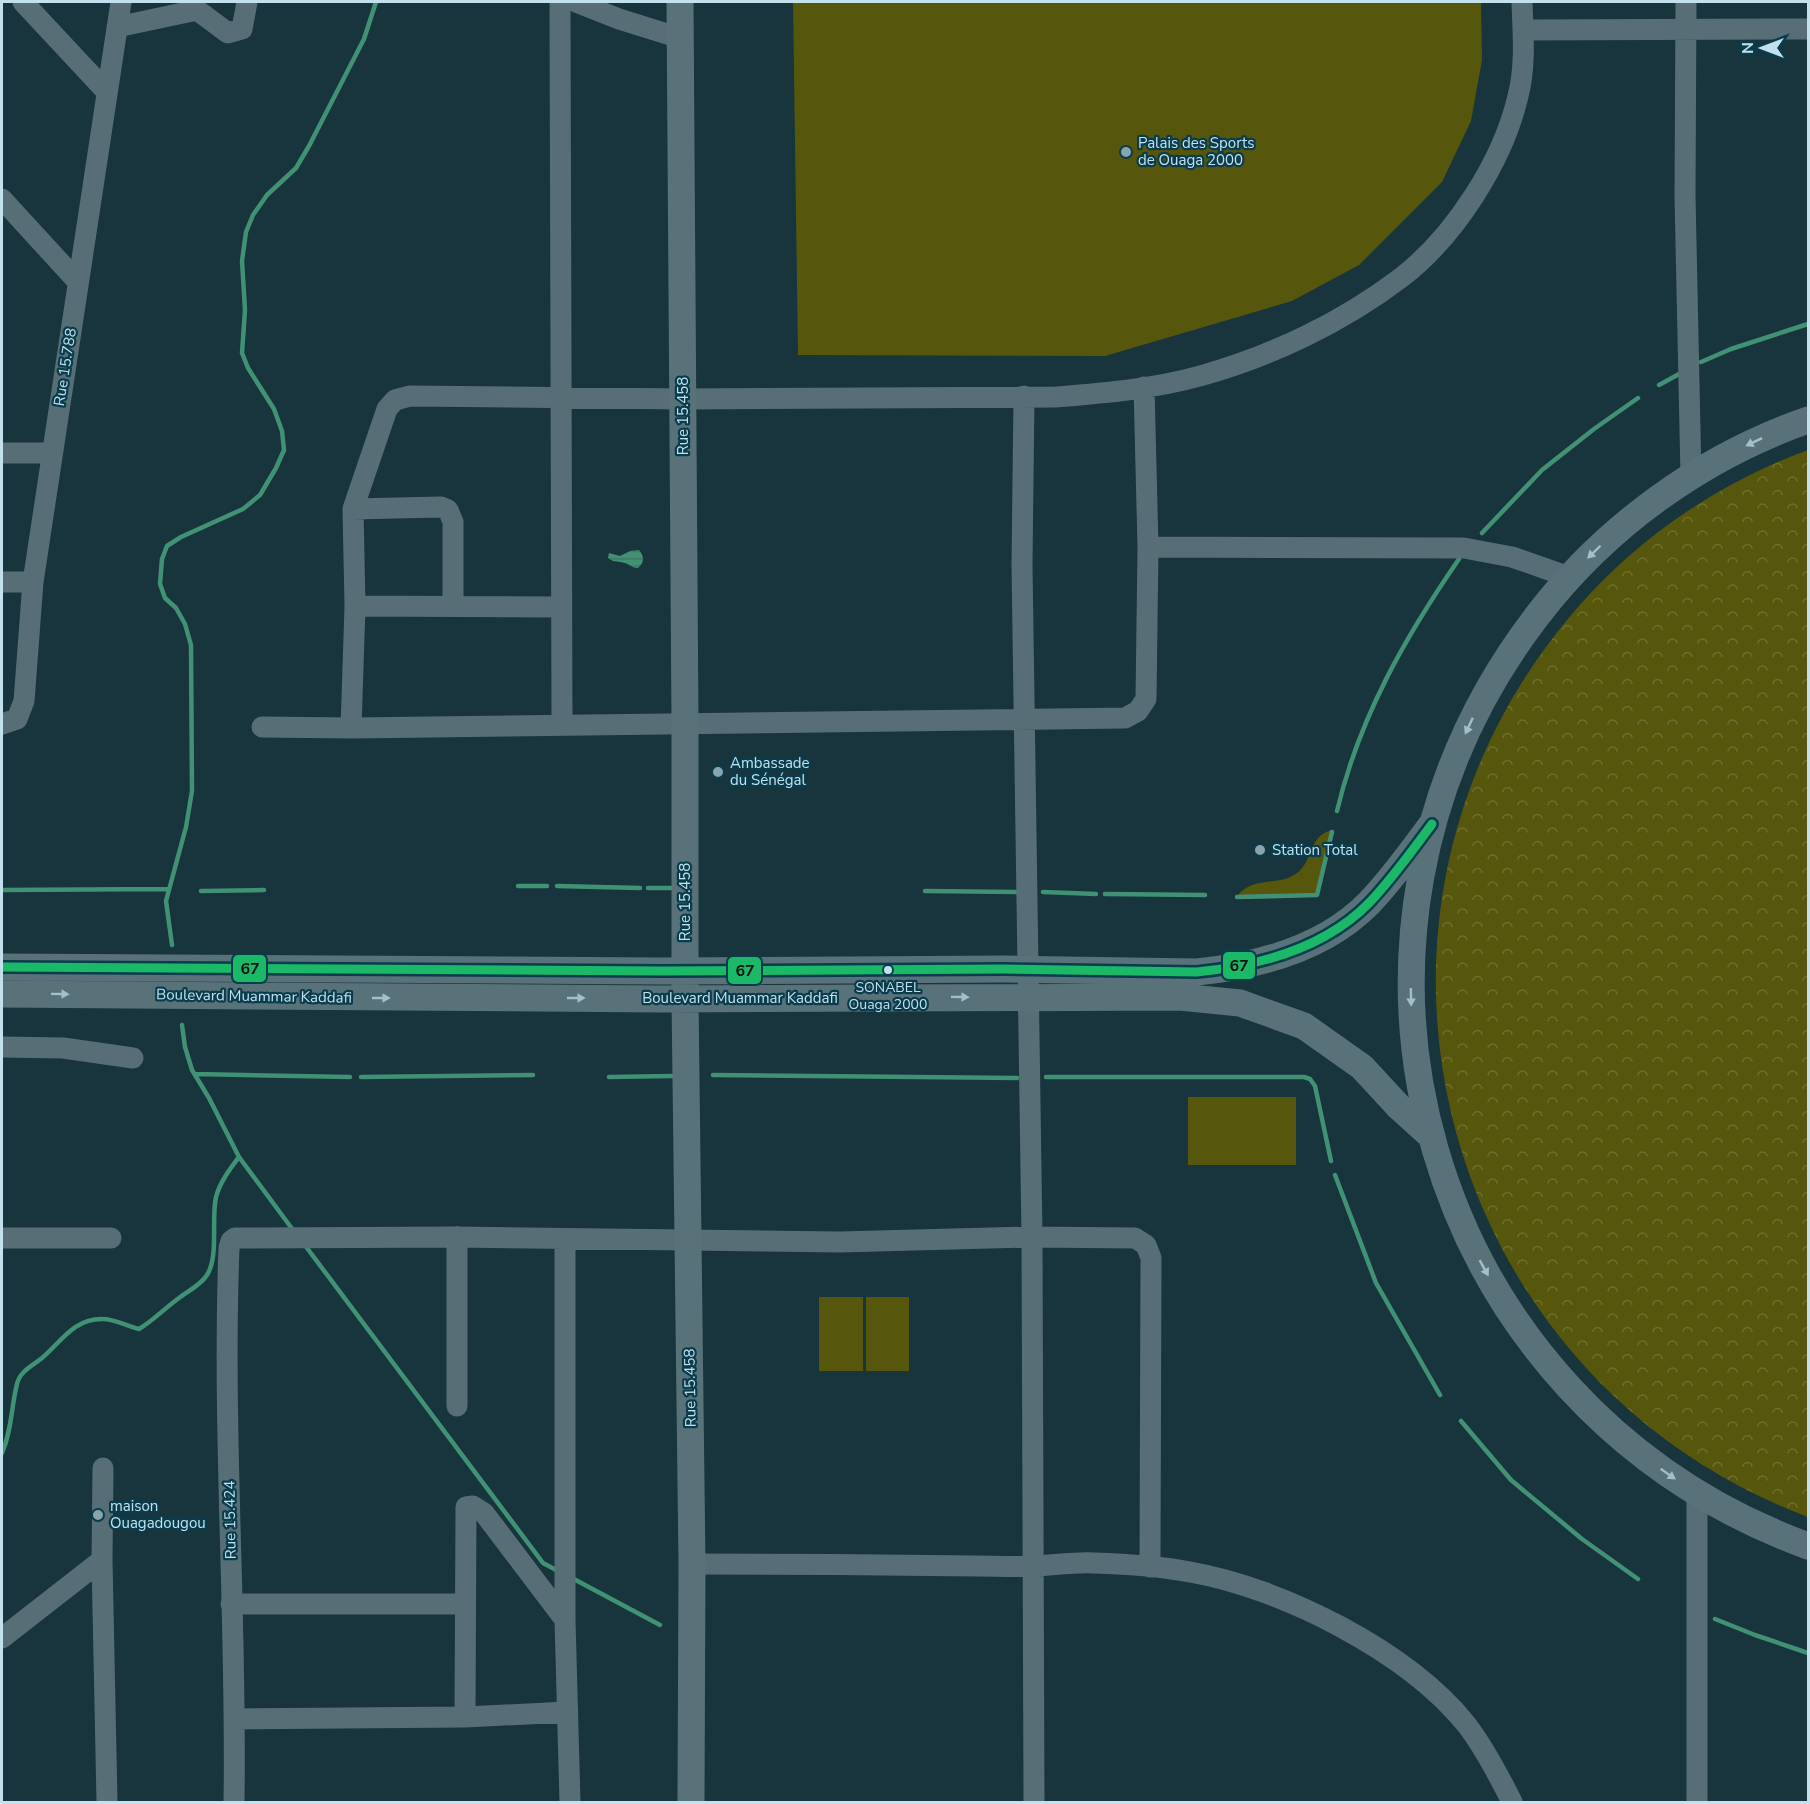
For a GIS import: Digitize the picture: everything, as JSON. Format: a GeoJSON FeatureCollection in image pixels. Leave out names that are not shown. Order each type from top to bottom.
{"type":"FeatureCollection","features":[{"type":"Feature","properties":{"kind":"main road","name":"Rue 15.458"},"geometry":{"type":"LineString","coordinates":[[680,2],[686,723],[685,999],[692,1564],[691,1803]]}},
{"type":"Feature","properties":{"kind":"main road"},"geometry":{"type":"LineString","coordinates":[[1809,420],[1746,446],[1691,477],[1627,523],[1569,578],[1518,641],[1486,693],[1455,757],[1432,824],[1418,890],[1411,980],[1416,1059],[1431,1136],[1444,1178],[1468,1238],[1488,1277],[1523,1332],[1564,1382],[1610,1428],[1643,1456],[1696,1493],[1752,1522],[1809,1546]]}},
{"type":"Feature","properties":{"kind":"main road","name":"Boulevard Muammar Kaddafi"},"geometry":{"type":"LineString","coordinates":[[2,967],[685,971],[1028,969],[1197,972],[1246,965],[1285,953],[1319,939],[1345,924],[1368,904],[1432,824]]}},
{"type":"Feature","properties":{"kind":"main road","name":"Boulevard Muammar Kaddafi"},"geometry":{"type":"LineString","coordinates":[[2,994],[685,999],[1180,997],[1240,1003],[1305,1026],[1362,1067],[1399,1107],[1431,1136]]}},
{"type":"Feature","properties":{"kind":"street"},"geometry":{"type":"LineString","coordinates":[[23,2],[107,92]]}},
{"type":"Feature","properties":{"kind":"street","name":"Rue 15.788"},"geometry":{"type":"LineString","coordinates":[[3,724],[17,719],[24,701],[33,582],[121,2]]}},
{"type":"Feature","properties":{"kind":"street"},"geometry":{"type":"LineString","coordinates":[[117,27],[193,6],[228,33],[242,29],[247,2]]}},
{"type":"Feature","properties":{"kind":"street"},"geometry":{"type":"LineString","coordinates":[[560,2],[562,724]]}},
{"type":"Feature","properties":{"kind":"street"},"geometry":{"type":"LineString","coordinates":[[576,2],[619,19],[680,38]]}},
{"type":"Feature","properties":{"kind":"street"},"geometry":{"type":"LineString","coordinates":[[351,728],[355,606],[353,509],[387,409],[395,400],[410,396],[683,399],[1112,393],[1197,377],[1245,363],[1331,323],[1403,276],[1418,264],[1470,203],[1493,164],[1519,96],[1522,75],[1522,2]]}},
{"type":"Feature","properties":{"kind":"street"},"geometry":{"type":"LineString","coordinates":[[1686,2],[1685,196],[1691,477]]}},
{"type":"Feature","properties":{"kind":"street"},"geometry":{"type":"LineString","coordinates":[[1522,30],[1809,29]]}},
{"type":"Feature","properties":{"kind":"street"},"geometry":{"type":"LineString","coordinates":[[2,199],[9,218],[78,282]]}},
{"type":"Feature","properties":{"kind":"street"},"geometry":{"type":"LineString","coordinates":[[262,727],[351,728],[1125,718],[1138,711],[1146,699],[1148,547],[1144,387]]}},
{"type":"Feature","properties":{"kind":"street"},"geometry":{"type":"LineString","coordinates":[[1024,396],[1023,720],[1032,1237],[1034,1803]]}},
{"type":"Feature","properties":{"kind":"street"},"geometry":{"type":"LineString","coordinates":[[2,453],[52,453]]}},
{"type":"Feature","properties":{"kind":"street"},"geometry":{"type":"LineString","coordinates":[[353,509],[441,507],[448,510],[453,522],[453,606]]}},
{"type":"Feature","properties":{"kind":"street"},"geometry":{"type":"LineString","coordinates":[[1148,547],[1464,548],[1512,557],[1569,578]]}},
{"type":"Feature","properties":{"kind":"street"},"geometry":{"type":"LineString","coordinates":[[2,582],[33,582]]}},
{"type":"Feature","properties":{"kind":"street"},"geometry":{"type":"LineString","coordinates":[[355,606],[561,606]]}},
{"type":"Feature","properties":{"kind":"street"},"geometry":{"type":"LineString","coordinates":[[2,1047],[63,1048],[133,1058]]}},
{"type":"Feature","properties":{"kind":"street","name":"Rue 15.424"},"geometry":{"type":"LineString","coordinates":[[234,1803],[235,1719],[231,1604],[228,1347],[229,1248],[232,1239],[238,1237],[308,1239],[457,1237]]}},
{"type":"Feature","properties":{"kind":"street"},"geometry":{"type":"LineString","coordinates":[[457,1406],[457,1237],[840,1242],[1032,1237],[1135,1238],[1146,1245],[1151,1258],[1150,1567]]}},
{"type":"Feature","properties":{"kind":"street"},"geometry":{"type":"LineString","coordinates":[[2,1238],[111,1238]]}},
{"type":"Feature","properties":{"kind":"street"},"geometry":{"type":"LineString","coordinates":[[565,1239],[565,1620],[570,1803]]}},
{"type":"Feature","properties":{"kind":"street"},"geometry":{"type":"LineString","coordinates":[[103,1468],[102,1560],[107,1803]]}},
{"type":"Feature","properties":{"kind":"street"},"geometry":{"type":"LineString","coordinates":[[1696,1493],[1697,1803]]}},
{"type":"Feature","properties":{"kind":"street"},"geometry":{"type":"LineString","coordinates":[[465,1717],[465,1509],[470,1506],[484,1514],[565,1620]]}},
{"type":"Feature","properties":{"kind":"street"},"geometry":{"type":"LineString","coordinates":[[2,1638],[102,1560]]}},
{"type":"Feature","properties":{"kind":"street"},"geometry":{"type":"LineString","coordinates":[[692,1564],[1033,1566],[1093,1563],[1190,1572],[1238,1584],[1297,1606],[1375,1645],[1406,1667],[1437,1693],[1466,1724],[1501,1780],[1512,1803]]}},
{"type":"Feature","properties":{"kind":"street"},"geometry":{"type":"LineString","coordinates":[[231,1604],[464,1604]]}},
{"type":"Feature","properties":{"kind":"street"},"geometry":{"type":"LineString","coordinates":[[235,1719],[465,1717],[567,1713]]}},
{"type":"Feature","properties":{"kind":"green space","name":"Palais des Sports de Ouaga 2000"},"geometry":{"type":"Polygon","coordinates":[[[793,2],[1481,2],[1482,60],[1471,121],[1442,182],[1359,265],[1292,301],[1105,356],[798,355],[793,2]]]}},
{"type":"Feature","properties":{"kind":"green space"},"geometry":{"type":"Polygon","coordinates":[[[1808,450],[1808,1517],[1682,1451],[1580,1361],[1504,1253],[1456,1131],[1436,1001],[1447,869],[1490,740],[1567,620],[1618,566],[1676,519],[1707,498],[1740,480],[1808,450]]]}},
{"type":"Feature","properties":{"kind":"green space"},"geometry":{"type":"Polygon","coordinates":[[[1331,830],[1316,893],[1237,896],[1251,886],[1282,880],[1297,873],[1306,862],[1318,838],[1331,830]]]}},
{"type":"Feature","properties":{"kind":"green space"},"geometry":{"type":"Polygon","coordinates":[[[1188,1097],[1296,1097],[1296,1165],[1188,1165],[1188,1097]]]}},
{"type":"Feature","properties":{"kind":"green space"},"geometry":{"type":"Polygon","coordinates":[[[819,1297],[863,1297],[863,1371],[819,1371],[819,1297]]]}},
{"type":"Feature","properties":{"kind":"green space"},"geometry":{"type":"Polygon","coordinates":[[[866,1297],[909,1297],[909,1371],[866,1371],[866,1297]]]}},
{"type":"Feature","properties":{"kind":"shaded area"},"geometry":{"type":"Polygon","coordinates":[[[639,550],[643,559],[638,568],[608,558],[609,553],[620,556],[639,550]]]}},
{"type":"Feature","properties":{"kind":"waterway"},"geometry":{"type":"LineString","coordinates":[[172,945],[166,901],[186,827],[192,791],[191,645],[185,624],[176,608],[165,598],[160,584],[162,559],[167,546],[181,537],[243,509],[260,495],[284,450],[282,431],[274,409],[248,368],[242,353],[245,310],[242,261],[246,232],[253,215],[267,195],[296,168],[309,146],[364,39],[376,2]]}},
{"type":"Feature","properties":{"kind":"waterway"},"geometry":{"type":"LineString","coordinates":[[1701,362],[1731,349],[1808,324]]}},
{"type":"Feature","properties":{"kind":"waterway"},"geometry":{"type":"LineString","coordinates":[[1659,385],[1681,373]]}},
{"type":"Feature","properties":{"kind":"waterway"},"geometry":{"type":"LineString","coordinates":[[1482,533],[1542,470],[1638,398]]}},
{"type":"Feature","properties":{"kind":"waterway"},"geometry":{"type":"LineString","coordinates":[[1337,811],[1358,743],[1386,679],[1420,618],[1459,559]]}},
{"type":"Feature","properties":{"kind":"waterway"},"geometry":{"type":"LineString","coordinates":[[1237,897],[1317,895],[1332,832]]}},
{"type":"Feature","properties":{"kind":"waterway"},"geometry":{"type":"LineString","coordinates":[[518,886],[547,886]]}},
{"type":"Feature","properties":{"kind":"waterway"},"geometry":{"type":"LineString","coordinates":[[557,886],[640,888]]}},
{"type":"Feature","properties":{"kind":"waterway"},"geometry":{"type":"LineString","coordinates":[[648,888],[675,888]]}},
{"type":"Feature","properties":{"kind":"waterway"},"geometry":{"type":"LineString","coordinates":[[2,890],[169,889]]}},
{"type":"Feature","properties":{"kind":"waterway"},"geometry":{"type":"LineString","coordinates":[[201,891],[264,890]]}},
{"type":"Feature","properties":{"kind":"waterway"},"geometry":{"type":"LineString","coordinates":[[925,891],[1017,892]]}},
{"type":"Feature","properties":{"kind":"waterway"},"geometry":{"type":"LineString","coordinates":[[1043,892],[1096,894]]}},
{"type":"Feature","properties":{"kind":"waterway"},"geometry":{"type":"LineString","coordinates":[[1105,894],[1205,895]]}},
{"type":"Feature","properties":{"kind":"waterway"},"geometry":{"type":"LineString","coordinates":[[182,1025],[185,1047],[192,1070],[239,1157],[293,1230]]}},
{"type":"Feature","properties":{"kind":"waterway"},"geometry":{"type":"LineString","coordinates":[[195,1074],[350,1077]]}},
{"type":"Feature","properties":{"kind":"waterway"},"geometry":{"type":"LineString","coordinates":[[361,1077],[533,1075]]}},
{"type":"Feature","properties":{"kind":"waterway"},"geometry":{"type":"LineString","coordinates":[[713,1075],[1017,1078]]}},
{"type":"Feature","properties":{"kind":"waterway"},"geometry":{"type":"LineString","coordinates":[[609,1077],[672,1076]]}},
{"type":"Feature","properties":{"kind":"waterway"},"geometry":{"type":"LineString","coordinates":[[1046,1077],[1304,1077],[1310,1079],[1315,1086],[1331,1161]]}},
{"type":"Feature","properties":{"kind":"waterway"},"geometry":{"type":"LineString","coordinates":[[2,1453],[8,1436],[19,1379],[69,1332],[84,1322],[103,1319],[139,1329],[204,1279],[213,1258],[216,1197],[223,1181],[239,1157]]}},
{"type":"Feature","properties":{"kind":"waterway"},"geometry":{"type":"LineString","coordinates":[[1335,1175],[1376,1283],[1440,1395]]}},
{"type":"Feature","properties":{"kind":"waterway"},"geometry":{"type":"LineString","coordinates":[[304,1244],[543,1563],[560,1572]]}},
{"type":"Feature","properties":{"kind":"waterway"},"geometry":{"type":"LineString","coordinates":[[1461,1421],[1511,1480],[1582,1539],[1638,1579]]}},
{"type":"Feature","properties":{"kind":"waterway"},"geometry":{"type":"LineString","coordinates":[[570,1577],[660,1625]]}},
{"type":"Feature","properties":{"kind":"waterway"},"geometry":{"type":"LineString","coordinates":[[1715,1619],[1808,1653]]}},
{"type":"Feature","properties":{"kind":"transit line","name":"67"},"geometry":{"type":"LineString","coordinates":[[2,967],[663,971],[1004,969],[1197,972],[1266,959],[1289,952],[1332,932],[1369,903],[1394,875],[1432,824]]}},
{"type":"Feature","properties":{"kind":"place","name":"Palais des Sports de Ouaga 2000"},"geometry":{"type":"Point","coordinates":[1126,152]}},
{"type":"Feature","properties":{"kind":"place","name":"Ambassade du Sénégal"},"geometry":{"type":"Point","coordinates":[718,772]}},
{"type":"Feature","properties":{"kind":"place","name":"Station Total"},"geometry":{"type":"Point","coordinates":[1260,850]}},
{"type":"Feature","properties":{"kind":"place","name":"SONABEL Ouaga 2000"},"geometry":{"type":"Point","coordinates":[888,970]}},
{"type":"Feature","properties":{"kind":"place","name":"maison Ouagadougou"},"geometry":{"type":"Point","coordinates":[98,1515]}}]}
